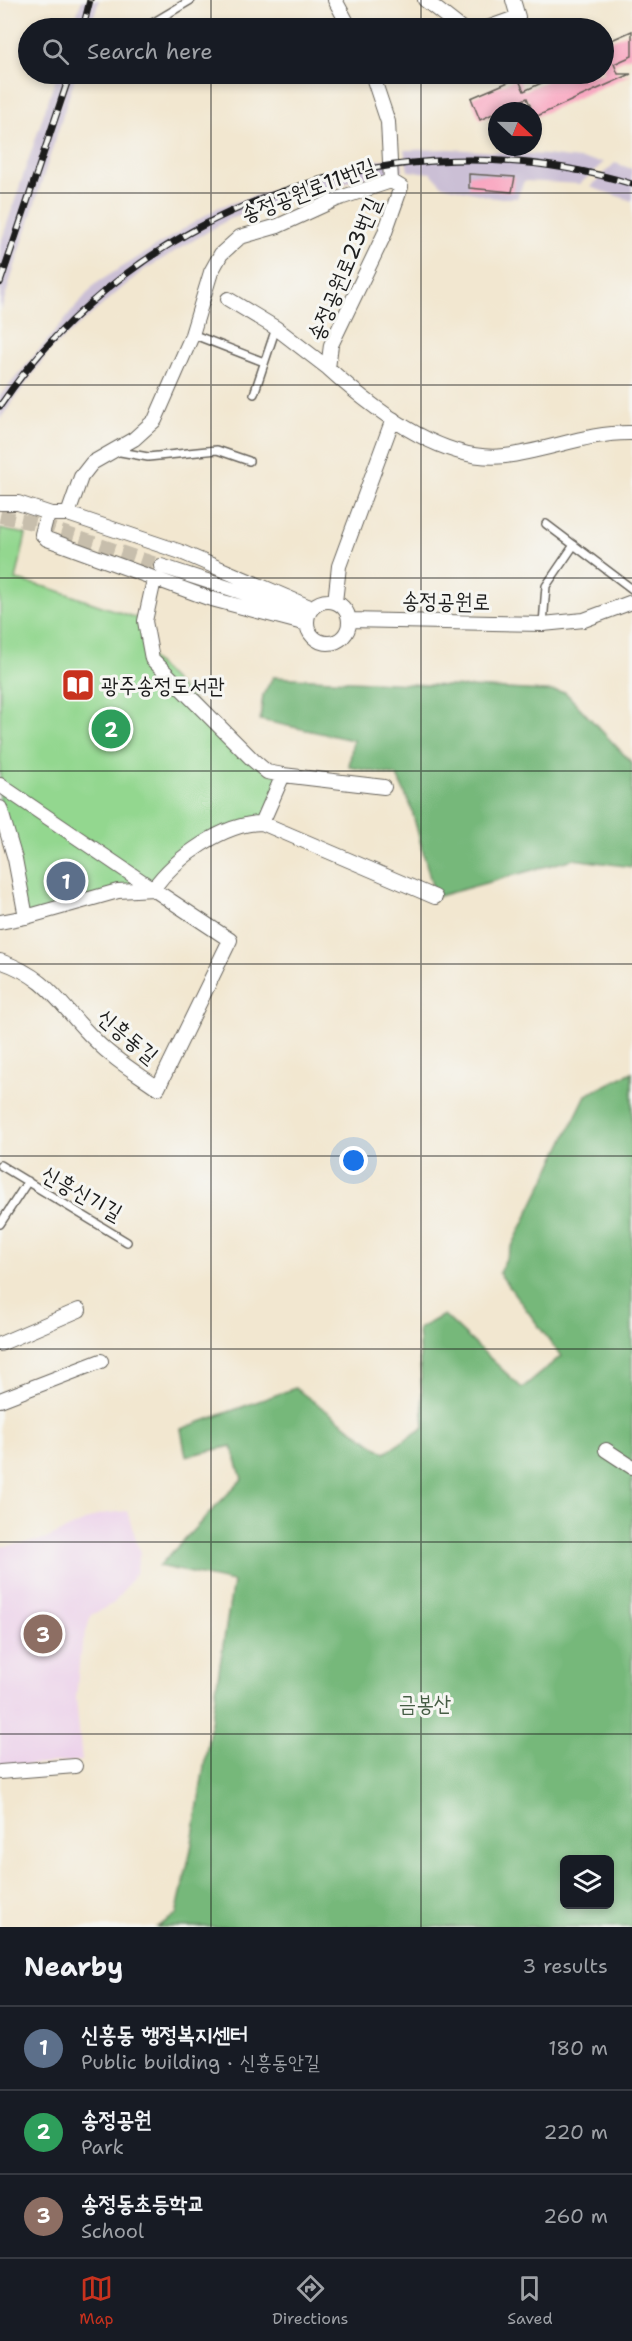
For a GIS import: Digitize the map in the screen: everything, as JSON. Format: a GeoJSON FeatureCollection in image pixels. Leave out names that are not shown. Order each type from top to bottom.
{"type":"FeatureCollection","features":[{"type":"Feature","properties":{"kind":"street"},"geometry":{"type":"LineString","coordinates":[[425,0],[448,18]]}},
{"type":"Feature","properties":{"kind":"street"},"geometry":{"type":"LineString","coordinates":[[513,0],[518,17],[515,18]]}},
{"type":"Feature","properties":{"kind":"street"},"geometry":{"type":"LineString","coordinates":[[337,1],[345,18]]}},
{"type":"Feature","properties":{"kind":"street","name":"송정공원로11번길"},"geometry":{"type":"LineString","coordinates":[[68,514],[81,477],[92,463],[145,431],[155,420],[192,334],[211,272],[221,254],[240,237],[278,226],[337,199],[391,181],[388,122],[375,84]]}},
{"type":"Feature","properties":{"kind":"street","name":"송정공원로23번길"},"geometry":{"type":"LineString","coordinates":[[391,181],[401,187],[384,235],[331,345],[328,368],[393,419],[417,434],[456,451],[487,456],[505,456],[586,438],[632,433]]}},
{"type":"Feature","properties":{"kind":"street"},"geometry":{"type":"LineString","coordinates":[[228,299],[276,328],[328,368]]}},
{"type":"Feature","properties":{"kind":"street"},"geometry":{"type":"LineString","coordinates":[[334,602],[339,566],[393,419]]}},
{"type":"Feature","properties":{"kind":"street"},"geometry":{"type":"LineString","coordinates":[[0,503],[18,503],[51,514],[68,514],[181,552],[309,616]]}},
{"type":"Feature","properties":{"kind":"street"},"geometry":{"type":"LineString","coordinates":[[51,514],[46,519],[42,534],[47,539],[208,598],[309,616]]}},
{"type":"Feature","properties":{"kind":"street"},"geometry":{"type":"LineString","coordinates":[[160,566],[309,616]]}},
{"type":"Feature","properties":{"kind":"street"},"geometry":{"type":"LineString","coordinates":[[154,580],[145,621],[152,659],[253,760],[267,772],[384,787]]}},
{"type":"Feature","properties":{"kind":"street"},"geometry":{"type":"LineString","coordinates":[[321,602],[334,602],[346,610],[349,620],[344,636],[332,643],[325,643],[313,637],[309,616],[321,602]]}},
{"type":"Feature","properties":{"kind":"street","name":"송정공원로"},"geometry":{"type":"LineString","coordinates":[[349,620],[543,624],[584,620],[632,602]]}},
{"type":"Feature","properties":{"kind":"street"},"geometry":{"type":"LineString","coordinates":[[262,823],[283,775]]}},
{"type":"Feature","properties":{"kind":"street"},"geometry":{"type":"LineString","coordinates":[[0,785],[153,889]]}},
{"type":"Feature","properties":{"kind":"street"},"geometry":{"type":"LineString","coordinates":[[0,808],[15,859],[26,917]]}},
{"type":"Feature","properties":{"kind":"street"},"geometry":{"type":"LineString","coordinates":[[153,889],[162,876],[191,851],[244,823],[262,823],[435,897]]}},
{"type":"Feature","properties":{"kind":"street"},"geometry":{"type":"LineString","coordinates":[[0,922],[118,891],[153,889]]}},
{"type":"Feature","properties":{"kind":"street","name":"신흥동길"},"geometry":{"type":"LineString","coordinates":[[0,962],[34,976],[64,1005],[96,1042],[158,1088],[230,940],[153,889]]}},
{"type":"Feature","properties":{"kind":"street"},"geometry":{"type":"LineString","coordinates":[[0,1344],[79,1310]]}},
{"type":"Feature","properties":{"kind":"street"},"geometry":{"type":"LineString","coordinates":[[0,1400],[101,1361]]}},
{"type":"Feature","properties":{"kind":"street"},"geometry":{"type":"LineString","coordinates":[[606,1450],[632,1467]]}},
{"type":"Feature","properties":{"kind":"street"},"geometry":{"type":"LineString","coordinates":[[0,1772],[75,1766]]}},
{"type":"Feature","properties":{"kind":"lane"},"geometry":{"type":"LineString","coordinates":[[161,18],[191,0]]}},
{"type":"Feature","properties":{"kind":"lane"},"geometry":{"type":"LineString","coordinates":[[254,394],[276,328]]}},
{"type":"Feature","properties":{"kind":"lane"},"geometry":{"type":"LineString","coordinates":[[192,334],[264,362]]}},
{"type":"Feature","properties":{"kind":"lane"},"geometry":{"type":"LineString","coordinates":[[115,451],[148,456],[217,450],[249,461]]}},
{"type":"Feature","properties":{"kind":"lane"},"geometry":{"type":"LineString","coordinates":[[546,524],[632,589]]}},
{"type":"Feature","properties":{"kind":"lane"},"geometry":{"type":"LineString","coordinates":[[543,624],[546,586],[574,545]]}},
{"type":"Feature","properties":{"kind":"lane"},"geometry":{"type":"LineString","coordinates":[[0,1165],[28,1181]]}},
{"type":"Feature","properties":{"kind":"lane","name":"신흥신기길"},"geometry":{"type":"LineString","coordinates":[[0,1224],[28,1181],[127,1242]]}},
{"type":"Feature","properties":{"kind":"shaded area"},"geometry":{"type":"Polygon","coordinates":[[[82,0],[99,0],[93,18],[76,18],[82,0]]]}},
{"type":"Feature","properties":{"kind":"shaded area"},"geometry":{"type":"Polygon","coordinates":[[[54,84],[73,84],[0,313],[0,245],[54,84]]]}},
{"type":"Feature","properties":{"kind":"shaded area"},"geometry":{"type":"Polygon","coordinates":[[[450,149],[488,151],[488,156],[542,155],[604,162],[580,184],[524,181],[517,198],[494,198],[442,185],[431,173],[408,171],[404,150],[450,149]]]}},
{"type":"Feature","properties":{"kind":"shaded area"},"geometry":{"type":"Polygon","coordinates":[[[402,157],[403,171],[350,181],[229,219],[142,271],[50,350],[0,419],[0,396],[95,284],[219,207],[366,162],[402,157]]]}},
{"type":"Feature","properties":{"kind":"shaded area"},"geometry":{"type":"Polygon","coordinates":[[[615,163],[632,169],[632,201],[590,187],[615,163]]]}},
{"type":"Feature","properties":{"kind":"shaded area"},"geometry":{"type":"Polygon","coordinates":[[[127,1511],[140,1552],[136,1573],[114,1603],[91,1615],[80,1653],[76,1699],[82,1761],[0,1767],[0,1547],[44,1540],[100,1514],[127,1511]]]}},
{"type":"Feature","properties":{"kind":"green space"},"geometry":{"type":"Polygon","coordinates":[[[0,529],[26,534],[16,580],[50,588],[145,621],[152,659],[253,760],[283,775],[262,823],[191,851],[153,889],[26,917],[0,808],[0,529]]]}},
{"type":"Feature","properties":{"kind":"green space"},"geometry":{"type":"Polygon","coordinates":[[[273,677],[565,692],[632,763],[632,867],[573,859],[435,897],[411,807],[397,776],[349,767],[353,740],[260,720],[263,695],[273,677]]]}},
{"type":"Feature","properties":{"kind":"green space","name":"금봉산"},"geometry":{"type":"Polygon","coordinates":[[[632,1072],[632,1927],[157,1927],[176,1915],[191,1849],[233,1582],[159,1566],[242,1479],[232,1446],[186,1456],[181,1429],[295,1388],[385,1453],[424,1427],[418,1329],[444,1315],[522,1388],[561,1356],[499,1273],[586,1095],[632,1072]]]}},
{"type":"Feature","properties":{"kind":"building"},"geometry":{"type":"Polygon","coordinates":[[[632,31],[632,56],[614,64],[614,39],[632,31]]]}},
{"type":"Feature","properties":{"kind":"building"},"geometry":{"type":"Polygon","coordinates":[[[614,64],[618,74],[631,74],[614,82],[614,64]]]}},
{"type":"Feature","properties":{"kind":"building"},"geometry":{"type":"Polygon","coordinates":[[[504,84],[521,84],[524,91],[539,84],[609,84],[542,114],[542,102],[529,102],[527,98],[518,102],[488,102],[488,116],[480,120],[471,98],[504,84]]]}},
{"type":"Feature","properties":{"kind":"building"},"geometry":{"type":"Polygon","coordinates":[[[469,174],[515,177],[512,192],[469,188],[469,174]]]}},
{"type":"Feature","properties":{"kind":"tunnel"},"geometry":{"type":"LineString","coordinates":[[0,516],[41,525],[161,566]]}},
{"type":"Feature","properties":{"kind":"railway"},"geometry":{"type":"LineString","coordinates":[[86,18],[90,0]]}},
{"type":"Feature","properties":{"kind":"railway"},"geometry":{"type":"LineString","coordinates":[[0,283],[67,84]]}},
{"type":"Feature","properties":{"kind":"railway"},"geometry":{"type":"LineString","coordinates":[[0,406],[57,335],[124,276],[198,228],[280,192],[365,170],[454,160],[543,165],[632,184]]}},
{"type":"Feature","properties":{"kind":"place","name":"광주송정도서관"},"geometry":{"type":"Point","coordinates":[78,685]}},
{"type":"Feature","properties":{"kind":"place","name":"송정공원"},"geometry":{"type":"Point","coordinates":[111,729]}},
{"type":"Feature","properties":{"kind":"place","name":"신흥동 행정복지센터"},"geometry":{"type":"Point","coordinates":[66,881]}},
{"type":"Feature","properties":{"kind":"place","name":"송정동초등학교"},"geometry":{"type":"Point","coordinates":[43,1634]}}]}
